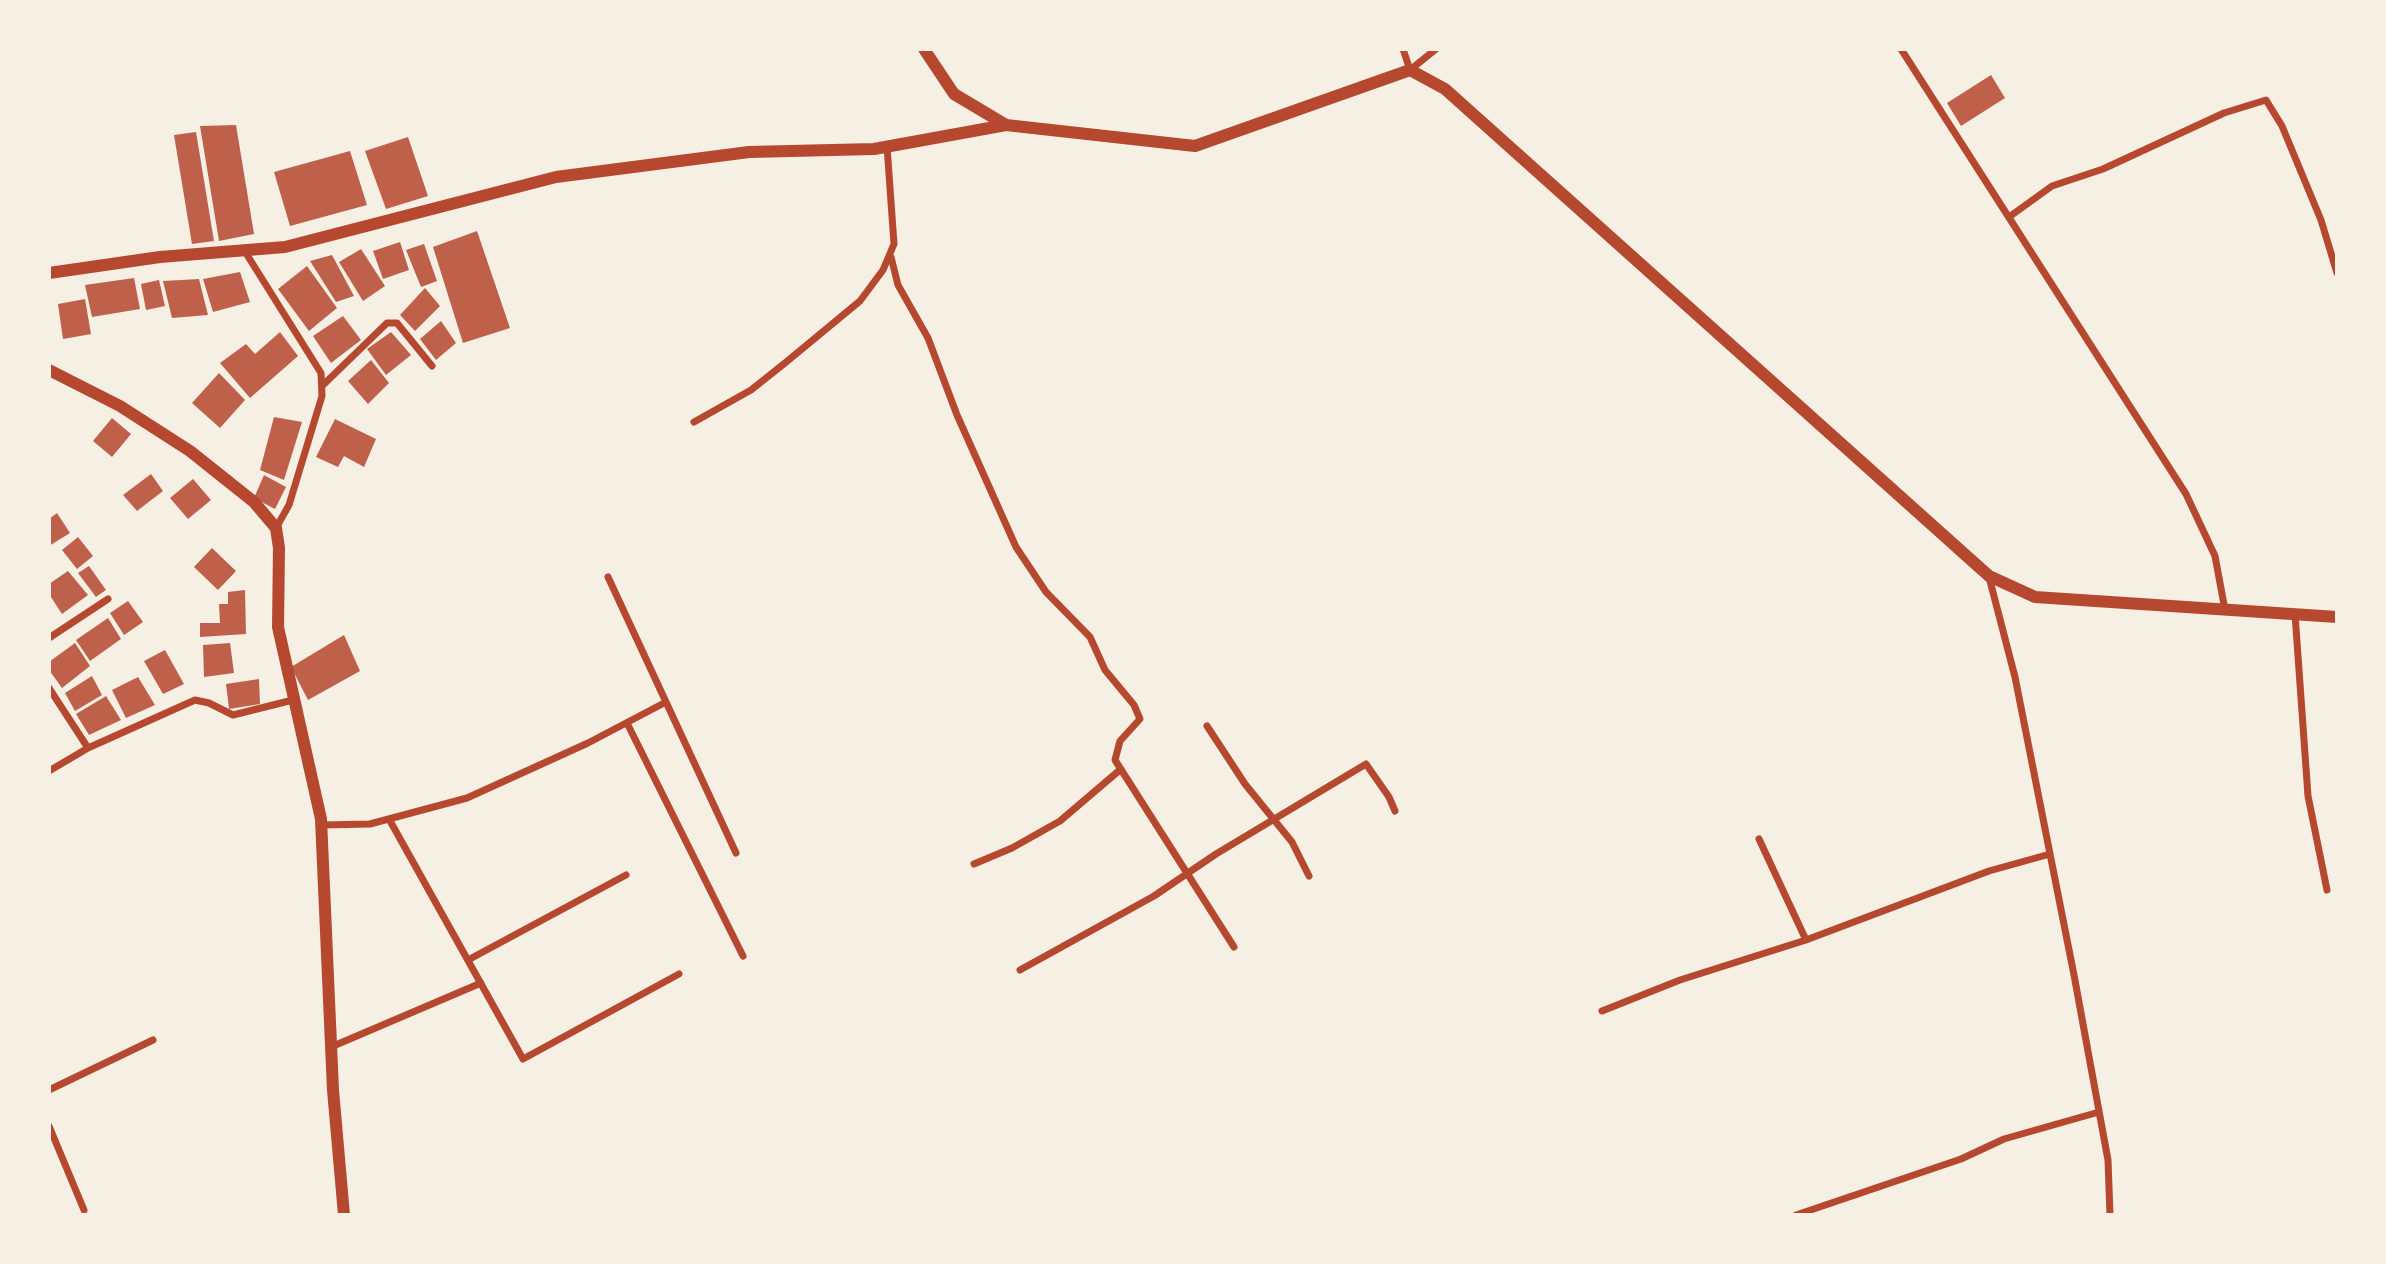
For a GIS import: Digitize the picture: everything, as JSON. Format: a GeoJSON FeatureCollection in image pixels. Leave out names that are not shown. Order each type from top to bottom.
{"type":"FeatureCollection","features":[{"type":"Feature","properties":{"kind":"street"},"geometry":{"type":"LineString","coordinates":[[924,49],[954,93],[1006,125]]}},
{"type":"Feature","properties":{"kind":"street"},"geometry":{"type":"LineString","coordinates":[[1403,49],[1410,70],[1445,89],[1989,576],[2035,597],[2337,617]]}},
{"type":"Feature","properties":{"kind":"street"},"geometry":{"type":"LineString","coordinates":[[49,273],[160,257],[285,247],[556,177],[749,152],[874,149],[1006,125],[1195,146],[1410,70],[1436,49]]}},
{"type":"Feature","properties":{"kind":"street"},"geometry":{"type":"LineString","coordinates":[[1901,49],[2186,494],[2214,556],[2225,610]]}},
{"type":"Feature","properties":{"kind":"street"},"geometry":{"type":"LineString","coordinates":[[2009,217],[2052,186],[2103,169],[2224,113],[2266,100],[2282,126],[2321,220],[2337,273]]}},
{"type":"Feature","properties":{"kind":"street"},"geometry":{"type":"LineString","coordinates":[[694,422],[751,390],[860,301],[891,257],[894,244],[887,145]]}},
{"type":"Feature","properties":{"kind":"street"},"geometry":{"type":"LineString","coordinates":[[244,250],[321,373],[322,396],[289,505],[276,528]]}},
{"type":"Feature","properties":{"kind":"street"},"geometry":{"type":"LineString","coordinates":[[891,257],[898,285],[928,338],[957,415],[1016,547],[1046,592],[1090,637],[1105,670],[1137,712],[1140,719],[1120,741],[1115,760],[1234,947]]}},
{"type":"Feature","properties":{"kind":"street"},"geometry":{"type":"LineString","coordinates":[[322,386],[387,323],[397,323],[432,366]]}},
{"type":"Feature","properties":{"kind":"street"},"geometry":{"type":"LineString","coordinates":[[49,370],[120,406],[190,451],[254,502],[276,528],[279,548],[278,627],[322,825],[331,1047],[344,1215]]}},
{"type":"Feature","properties":{"kind":"street"},"geometry":{"type":"LineString","coordinates":[[1989,576],[2015,677],[2099,1112],[2108,1160],[2110,1215]]}},
{"type":"Feature","properties":{"kind":"street"},"geometry":{"type":"LineString","coordinates":[[608,577],[736,853]]}},
{"type":"Feature","properties":{"kind":"street"},"geometry":{"type":"LineString","coordinates":[[49,638],[108,599]]}},
{"type":"Feature","properties":{"kind":"street"},"geometry":{"type":"LineString","coordinates":[[2295,614],[2308,796],[2327,890]]}},
{"type":"Feature","properties":{"kind":"street"},"geometry":{"type":"LineString","coordinates":[[49,688],[88,748]]}},
{"type":"Feature","properties":{"kind":"street"},"geometry":{"type":"LineString","coordinates":[[49,772],[88,748],[195,700],[209,703],[233,715],[293,700]]}},
{"type":"Feature","properties":{"kind":"street"},"geometry":{"type":"LineString","coordinates":[[322,825],[370,824],[467,798],[666,702]]}},
{"type":"Feature","properties":{"kind":"street"},"geometry":{"type":"LineString","coordinates":[[627,723],[743,956]]}},
{"type":"Feature","properties":{"kind":"street"},"geometry":{"type":"LineString","coordinates":[[1207,726],[1245,784],[1275,818],[1302,857],[1309,876]]}},
{"type":"Feature","properties":{"kind":"street"},"geometry":{"type":"LineString","coordinates":[[1020,970],[1154,896],[1186,873],[1366,764],[1389,797],[1395,811]]}},
{"type":"Feature","properties":{"kind":"street"},"geometry":{"type":"LineString","coordinates":[[975,864],[1012,848],[1060,821],[1121,769]]}},
{"type":"Feature","properties":{"kind":"street"},"geometry":{"type":"LineString","coordinates":[[389,819],[523,1059],[679,974]]}},
{"type":"Feature","properties":{"kind":"street"},"geometry":{"type":"LineString","coordinates":[[1759,839],[1806,940]]}},
{"type":"Feature","properties":{"kind":"street"},"geometry":{"type":"LineString","coordinates":[[1602,1011],[1680,980],[1806,940],[1989,871],[2050,854]]}},
{"type":"Feature","properties":{"kind":"street"},"geometry":{"type":"LineString","coordinates":[[468,960],[626,876]]}},
{"type":"Feature","properties":{"kind":"street"},"geometry":{"type":"LineString","coordinates":[[331,1047],[481,983]]}},
{"type":"Feature","properties":{"kind":"street"},"geometry":{"type":"LineString","coordinates":[[49,1090],[153,1041]]}},
{"type":"Feature","properties":{"kind":"street"},"geometry":{"type":"LineString","coordinates":[[1796,1215],[1961,1159],[2004,1139],[2099,1112]]}},
{"type":"Feature","properties":{"kind":"street"},"geometry":{"type":"LineString","coordinates":[[49,1126],[84,1210]]}},
{"type":"Feature","properties":{"kind":"building"},"geometry":{"type":"Polygon","coordinates":[[[1991,75],[2005,98],[1961,126],[1947,103],[1991,75]]]}},
{"type":"Feature","properties":{"kind":"building"},"geometry":{"type":"Polygon","coordinates":[[[236,125],[254,234],[219,241],[200,126],[236,125]]]}},
{"type":"Feature","properties":{"kind":"building"},"geometry":{"type":"Polygon","coordinates":[[[196,132],[214,241],[192,244],[174,135],[196,132]]]}},
{"type":"Feature","properties":{"kind":"building"},"geometry":{"type":"Polygon","coordinates":[[[408,137],[428,196],[386,209],[365,151],[408,137]]]}},
{"type":"Feature","properties":{"kind":"building"},"geometry":{"type":"Polygon","coordinates":[[[350,151],[367,205],[290,226],[274,172],[350,151]]]}},
{"type":"Feature","properties":{"kind":"building"},"geometry":{"type":"Polygon","coordinates":[[[477,231],[510,328],[463,343],[433,247],[477,231]]]}},
{"type":"Feature","properties":{"kind":"building"},"geometry":{"type":"Polygon","coordinates":[[[400,242],[409,270],[383,279],[373,251],[400,242]]]}},
{"type":"Feature","properties":{"kind":"building"},"geometry":{"type":"Polygon","coordinates":[[[424,244],[437,281],[421,287],[406,250],[424,244]]]}},
{"type":"Feature","properties":{"kind":"building"},"geometry":{"type":"Polygon","coordinates":[[[361,249],[385,286],[363,301],[339,262],[361,249]]]}},
{"type":"Feature","properties":{"kind":"building"},"geometry":{"type":"Polygon","coordinates":[[[332,255],[354,296],[336,302],[310,261],[332,255]]]}},
{"type":"Feature","properties":{"kind":"building"},"geometry":{"type":"Polygon","coordinates":[[[307,266],[337,308],[309,331],[278,289],[307,266]]]}},
{"type":"Feature","properties":{"kind":"building"},"geometry":{"type":"Polygon","coordinates":[[[240,272],[250,302],[213,312],[203,279],[240,272]]]}},
{"type":"Feature","properties":{"kind":"building"},"geometry":{"type":"Polygon","coordinates":[[[134,278],[140,309],[92,317],[85,285],[134,278]]]}},
{"type":"Feature","properties":{"kind":"building"},"geometry":{"type":"Polygon","coordinates":[[[199,279],[208,315],[172,318],[163,281],[199,279]]]}},
{"type":"Feature","properties":{"kind":"building"},"geometry":{"type":"Polygon","coordinates":[[[159,280],[165,306],[146,310],[141,284],[159,280]]]}},
{"type":"Feature","properties":{"kind":"building"},"geometry":{"type":"Polygon","coordinates":[[[425,288],[440,306],[415,331],[400,315],[425,288]]]}},
{"type":"Feature","properties":{"kind":"building"},"geometry":{"type":"Polygon","coordinates":[[[85,299],[91,334],[63,339],[58,304],[85,299]]]}},
{"type":"Feature","properties":{"kind":"building"},"geometry":{"type":"Polygon","coordinates":[[[343,316],[361,340],[331,363],[313,336],[343,316]]]}},
{"type":"Feature","properties":{"kind":"building"},"geometry":{"type":"Polygon","coordinates":[[[441,321],[456,343],[436,360],[420,339],[441,321]]]}},
{"type":"Feature","properties":{"kind":"building"},"geometry":{"type":"Polygon","coordinates":[[[280,332],[298,356],[250,398],[220,363],[246,344],[255,354],[280,332]]]}},
{"type":"Feature","properties":{"kind":"building"},"geometry":{"type":"Polygon","coordinates":[[[391,332],[411,355],[386,375],[367,349],[391,332]]]}},
{"type":"Feature","properties":{"kind":"building"},"geometry":{"type":"Polygon","coordinates":[[[371,360],[389,383],[368,404],[348,381],[371,360]]]}},
{"type":"Feature","properties":{"kind":"building"},"geometry":{"type":"Polygon","coordinates":[[[219,373],[245,400],[220,428],[192,403],[219,373]]]}},
{"type":"Feature","properties":{"kind":"building"},"geometry":{"type":"Polygon","coordinates":[[[274,417],[302,422],[284,480],[260,470],[274,417]]]}},
{"type":"Feature","properties":{"kind":"building"},"geometry":{"type":"Polygon","coordinates":[[[112,418],[131,434],[112,457],[93,441],[112,418]]]}},
{"type":"Feature","properties":{"kind":"building"},"geometry":{"type":"Polygon","coordinates":[[[335,419],[376,439],[364,467],[344,456],[338,467],[316,457],[335,419]]]}},
{"type":"Feature","properties":{"kind":"building"},"geometry":{"type":"Polygon","coordinates":[[[151,474],[163,491],[137,511],[123,495],[151,474]]]}},
{"type":"Feature","properties":{"kind":"building"},"geometry":{"type":"Polygon","coordinates":[[[264,475],[286,487],[275,509],[254,498],[264,475]]]}},
{"type":"Feature","properties":{"kind":"building"},"geometry":{"type":"Polygon","coordinates":[[[193,479],[211,500],[188,519],[170,498],[193,479]]]}},
{"type":"Feature","properties":{"kind":"building"},"geometry":{"type":"Polygon","coordinates":[[[57,513],[70,533],[49,546],[49,519],[57,513]]]}},
{"type":"Feature","properties":{"kind":"building"},"geometry":{"type":"Polygon","coordinates":[[[78,537],[93,556],[77,569],[62,550],[78,537]]]}},
{"type":"Feature","properties":{"kind":"building"},"geometry":{"type":"Polygon","coordinates":[[[212,548],[236,571],[218,590],[194,567],[212,548]]]}},
{"type":"Feature","properties":{"kind":"building"},"geometry":{"type":"Polygon","coordinates":[[[89,566],[106,590],[96,597],[78,573],[89,566]]]}},
{"type":"Feature","properties":{"kind":"building"},"geometry":{"type":"Polygon","coordinates":[[[68,571],[88,595],[62,614],[49,594],[49,584],[68,571]]]}},
{"type":"Feature","properties":{"kind":"building"},"geometry":{"type":"Polygon","coordinates":[[[245,590],[246,634],[200,637],[200,623],[220,623],[219,604],[228,604],[228,592],[245,590]]]}},
{"type":"Feature","properties":{"kind":"building"},"geometry":{"type":"Polygon","coordinates":[[[128,601],[143,622],[124,635],[110,613],[128,601]]]}},
{"type":"Feature","properties":{"kind":"building"},"geometry":{"type":"Polygon","coordinates":[[[108,618],[121,639],[90,661],[76,640],[108,618]]]}},
{"type":"Feature","properties":{"kind":"building"},"geometry":{"type":"Polygon","coordinates":[[[344,635],[360,671],[308,700],[291,667],[344,635]]]}},
{"type":"Feature","properties":{"kind":"building"},"geometry":{"type":"Polygon","coordinates":[[[75,643],[90,666],[62,688],[49,670],[49,662],[75,643]]]}},
{"type":"Feature","properties":{"kind":"building"},"geometry":{"type":"Polygon","coordinates":[[[230,643],[234,673],[204,677],[203,645],[230,643]]]}},
{"type":"Feature","properties":{"kind":"building"},"geometry":{"type":"Polygon","coordinates":[[[165,650],[184,684],[163,694],[144,661],[165,650]]]}},
{"type":"Feature","properties":{"kind":"building"},"geometry":{"type":"Polygon","coordinates":[[[92,676],[102,695],[75,711],[65,693],[92,676]]]}},
{"type":"Feature","properties":{"kind":"building"},"geometry":{"type":"Polygon","coordinates":[[[138,677],[155,705],[126,718],[112,690],[138,677]]]}},
{"type":"Feature","properties":{"kind":"building"},"geometry":{"type":"Polygon","coordinates":[[[259,679],[260,704],[229,709],[226,684],[259,679]]]}},
{"type":"Feature","properties":{"kind":"building"},"geometry":{"type":"Polygon","coordinates":[[[106,696],[121,720],[89,735],[76,714],[106,696]]]}}]}
